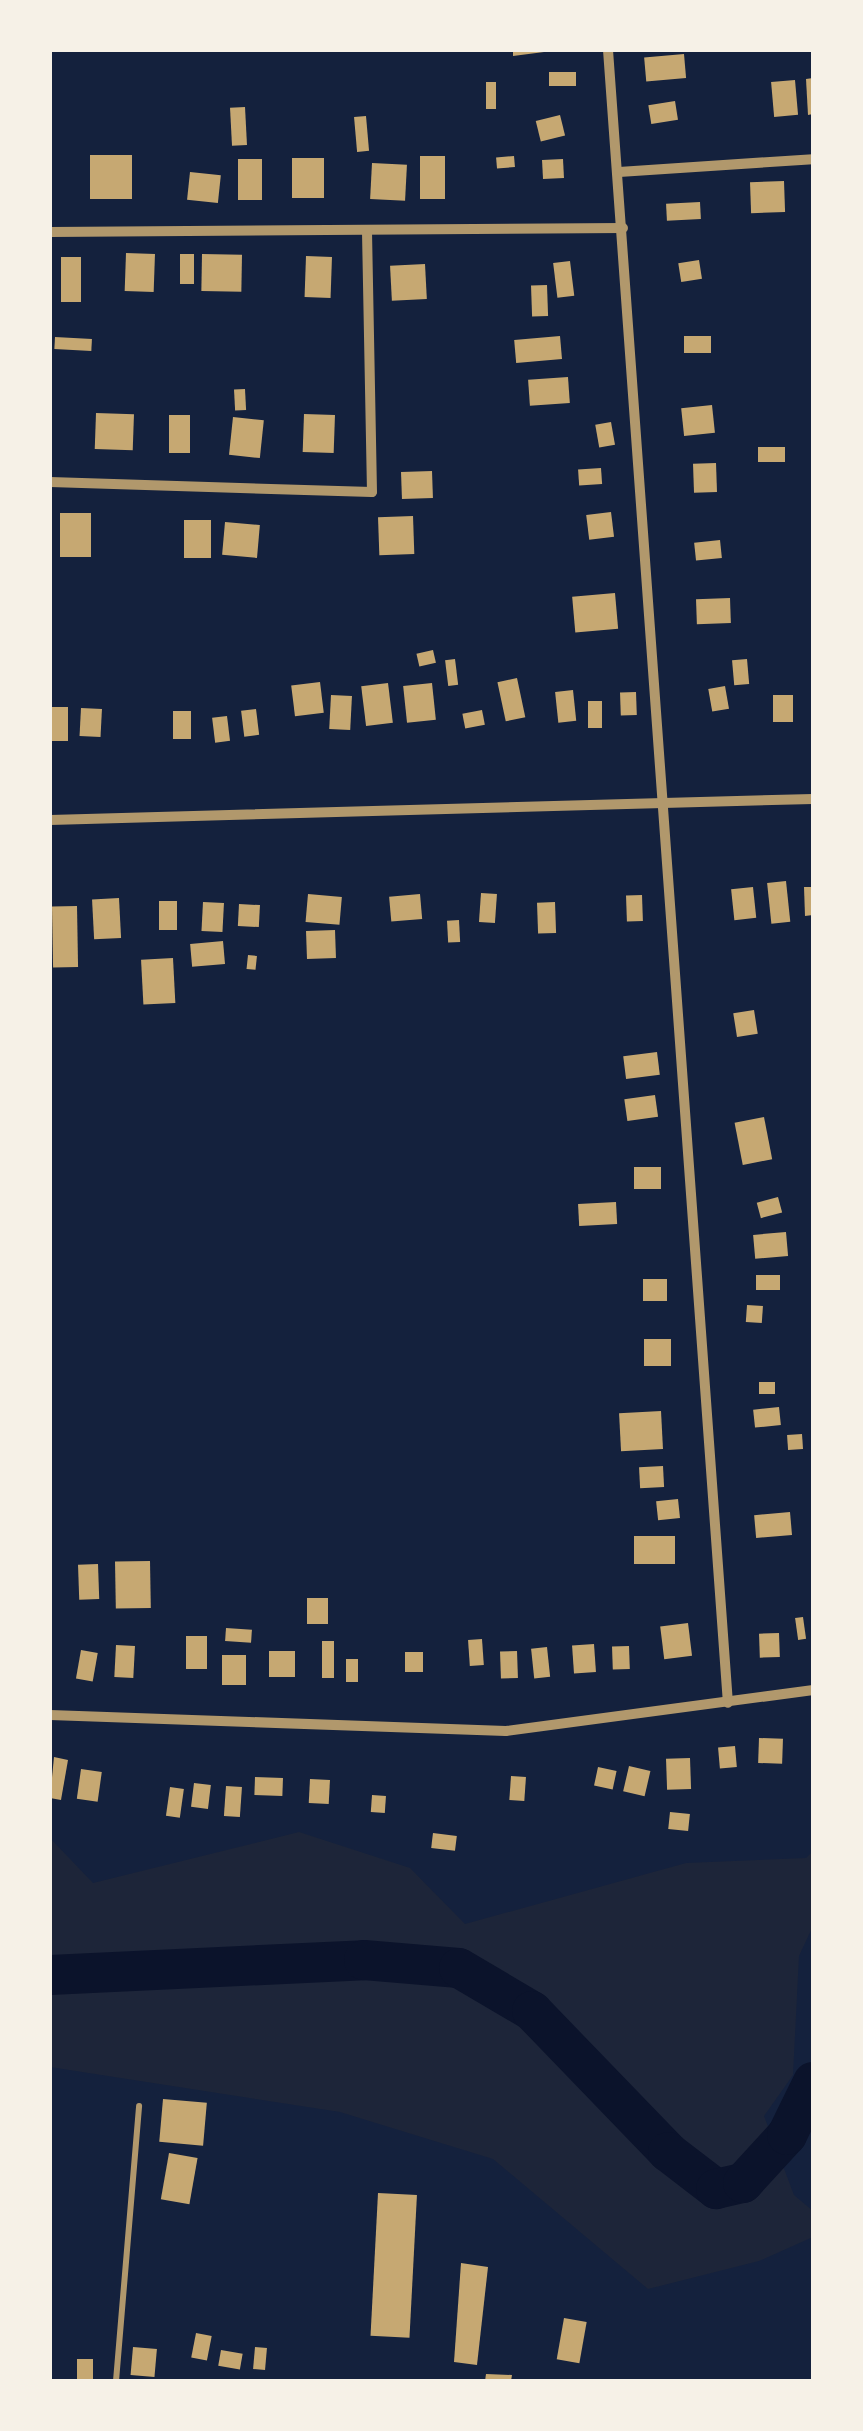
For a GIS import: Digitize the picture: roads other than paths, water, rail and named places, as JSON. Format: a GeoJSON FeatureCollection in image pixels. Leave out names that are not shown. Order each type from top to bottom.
{"type":"FeatureCollection","features":[{"type":"Feature","properties":{"kind":"street"},"geometry":{"type":"LineString","coordinates":[[608,50],[728,1703]]}},
{"type":"Feature","properties":{"kind":"street"},"geometry":{"type":"LineString","coordinates":[[619,172],[813,159]]}},
{"type":"Feature","properties":{"kind":"street"},"geometry":{"type":"LineString","coordinates":[[50,232],[623,228]]}},
{"type":"Feature","properties":{"kind":"street"},"geometry":{"type":"LineString","coordinates":[[50,482],[372,492],[367,230]]}},
{"type":"Feature","properties":{"kind":"street"},"geometry":{"type":"LineString","coordinates":[[50,820],[666,808],[813,799]]}},
{"type":"Feature","properties":{"kind":"street"},"geometry":{"type":"LineString","coordinates":[[50,1715],[506,1730],[813,1690]]}},
{"type":"Feature","properties":{"kind":"lane"},"geometry":{"type":"LineString","coordinates":[[116,2381],[139,2106]]}},
{"type":"Feature","properties":{"kind":"waterway"},"geometry":{"type":"LineString","coordinates":[[50,1975],[364,1960],[459,1968],[532,2011],[668,2152],[716,2189],[743,2183],[787,2135],[813,2082]]}}]}
